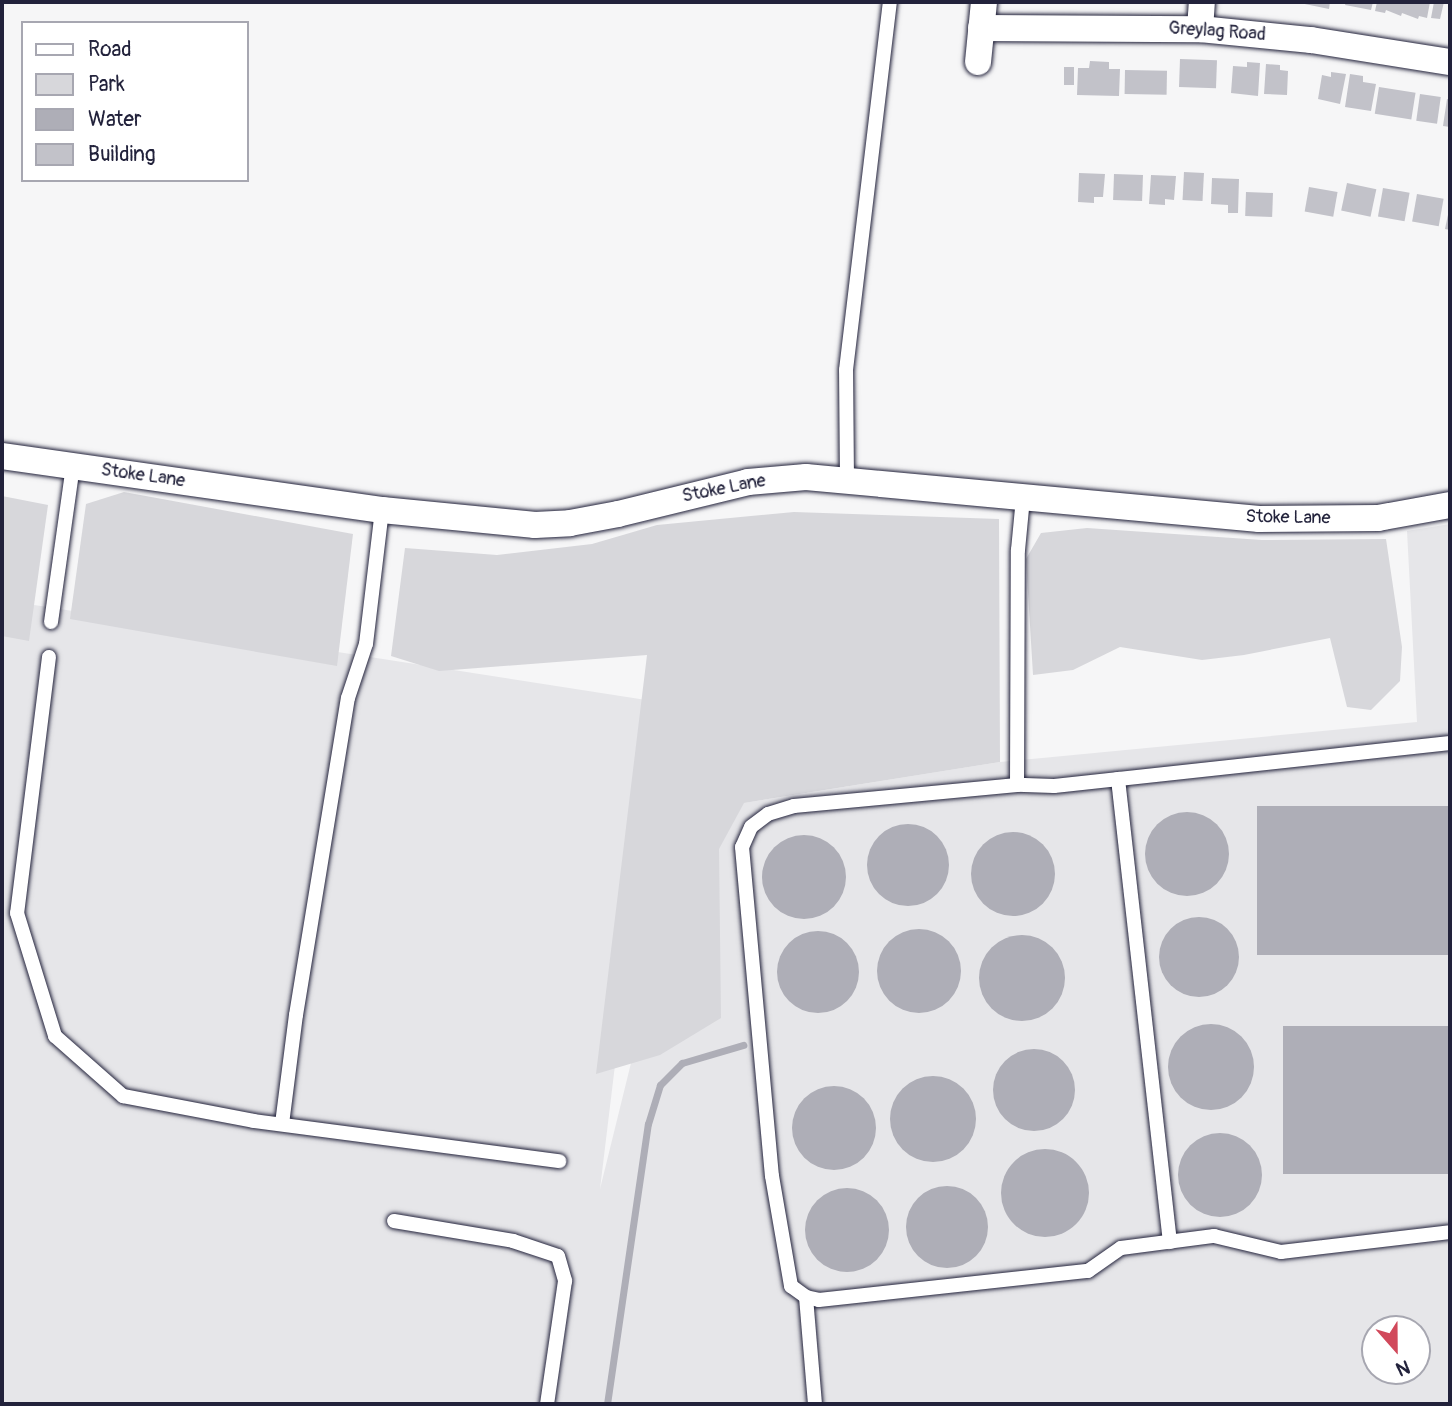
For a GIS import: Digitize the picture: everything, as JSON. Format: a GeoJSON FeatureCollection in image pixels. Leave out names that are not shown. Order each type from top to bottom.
{"type":"FeatureCollection","features":[{"type":"Feature","properties":{"kind":"street"},"geometry":{"type":"LineString","coordinates":[[1200,29],[1202,2]]}},
{"type":"Feature","properties":{"kind":"street","name":"Greylag Road"},"geometry":{"type":"LineString","coordinates":[[978,62],[983,15],[1200,29],[1311,40],[1450,61]]}},
{"type":"Feature","properties":{"kind":"street","name":"Stoke Lane"},"geometry":{"type":"LineString","coordinates":[[2,456],[382,510],[535,525],[570,523],[748,482],[806,477],[1259,519],[1311,521],[1378,517],[1450,505]]}},
{"type":"Feature","properties":{"kind":"lane"},"geometry":{"type":"LineString","coordinates":[[847,481],[846,370],[890,2]]}},
{"type":"Feature","properties":{"kind":"lane"},"geometry":{"type":"LineString","coordinates":[[51,622],[73,466]]}},
{"type":"Feature","properties":{"kind":"lane"},"geometry":{"type":"LineString","coordinates":[[1017,785],[1018,550],[1023,498]]}},
{"type":"Feature","properties":{"kind":"lane"},"geometry":{"type":"LineString","coordinates":[[282,1124],[296,1015],[348,698],[366,645],[382,510]]}},
{"type":"Feature","properties":{"kind":"lane"},"geometry":{"type":"LineString","coordinates":[[49,657],[17,913],[55,1037],[123,1096],[282,1124],[559,1161]]}},
{"type":"Feature","properties":{"kind":"lane"},"geometry":{"type":"LineString","coordinates":[[1450,743],[1054,786],[1017,785],[794,806],[768,814],[751,827],[742,847],[776,1201],[791,1286],[806,1297],[818,1300],[1088,1271],[1121,1248],[1214,1236],[1281,1252],[1450,1232]]}},
{"type":"Feature","properties":{"kind":"lane"},"geometry":{"type":"LineString","coordinates":[[1118,779],[1170,1242]]}},
{"type":"Feature","properties":{"kind":"lane"},"geometry":{"type":"LineString","coordinates":[[394,1222],[513,1241],[558,1256],[565,1281],[547,1404]]}},
{"type":"Feature","properties":{"kind":"lane"},"geometry":{"type":"LineString","coordinates":[[806,1297],[815,1404]]}},
{"type":"Feature","properties":{"kind":"shaded area"},"geometry":{"type":"Polygon","coordinates":[[[1450,524],[1450,1404],[2,1404],[2,600],[659,702],[600,1189],[693,811],[1000,762],[1417,722],[1407,531],[1450,524]]]}},
{"type":"Feature","properties":{"kind":"green space"},"geometry":{"type":"Polygon","coordinates":[[[124,492],[353,534],[337,666],[70,619],[86,504],[124,492]]]}},
{"type":"Feature","properties":{"kind":"green space"},"geometry":{"type":"Polygon","coordinates":[[[2,496],[48,505],[29,641],[2,636],[2,496]]]}},
{"type":"Feature","properties":{"kind":"green space"},"geometry":{"type":"Polygon","coordinates":[[[794,512],[999,519],[1000,762],[744,803],[719,849],[721,1018],[660,1055],[596,1074],[647,655],[439,671],[391,656],[405,548],[497,555],[592,544],[657,525],[794,512]]]}},
{"type":"Feature","properties":{"kind":"green space"},"geometry":{"type":"Polygon","coordinates":[[[1087,528],[1262,540],[1386,539],[1402,647],[1400,681],[1371,710],[1347,707],[1330,638],[1244,655],[1202,660],[1120,647],[1073,670],[1033,675],[1026,559],[1041,533],[1087,528]]]}},
{"type":"Feature","properties":{"kind":"water"},"geometry":{"type":"Polygon","coordinates":[[[1257,806],[1450,806],[1450,955],[1257,955],[1257,806]]]}},
{"type":"Feature","properties":{"kind":"water"},"geometry":{"type":"Polygon","coordinates":[[[1187,812],[1203,815],[1217,824],[1226,838],[1229,854],[1226,870],[1217,884],[1203,893],[1187,896],[1171,893],[1157,884],[1148,870],[1145,854],[1148,838],[1157,824],[1171,815],[1187,812]]]}},
{"type":"Feature","properties":{"kind":"water"},"geometry":{"type":"Polygon","coordinates":[[[900,824],[916,824],[931,831],[942,842],[949,857],[946,881],[937,894],[916,906],[900,906],[885,899],[874,888],[867,873],[867,857],[874,842],[885,831],[900,824]]]}},
{"type":"Feature","properties":{"kind":"water"},"geometry":{"type":"Polygon","coordinates":[[[1005,832],[1021,832],[1037,839],[1048,850],[1055,866],[1052,890],[1043,904],[1021,916],[1005,916],[989,909],[978,898],[971,882],[971,866],[978,850],[989,839],[1005,832]]]}},
{"type":"Feature","properties":{"kind":"water"},"geometry":{"type":"Polygon","coordinates":[[[804,835],[820,838],[839,854],[846,877],[843,893],[827,912],[804,919],[788,916],[769,900],[762,877],[765,861],[781,842],[804,835]]]}},
{"type":"Feature","properties":{"kind":"water"},"geometry":{"type":"Polygon","coordinates":[[[1199,917],[1214,920],[1227,929],[1236,942],[1239,957],[1236,972],[1227,985],[1214,994],[1199,997],[1184,994],[1171,985],[1162,972],[1159,957],[1162,942],[1171,929],[1184,920],[1199,917]]]}},
{"type":"Feature","properties":{"kind":"water"},"geometry":{"type":"Polygon","coordinates":[[[919,929],[935,932],[949,941],[958,955],[961,971],[958,987],[949,1001],[935,1010],[919,1013],[903,1010],[889,1001],[880,987],[877,971],[880,955],[889,941],[903,932],[919,929]]]}},
{"type":"Feature","properties":{"kind":"water"},"geometry":{"type":"Polygon","coordinates":[[[818,931],[834,934],[847,943],[856,956],[859,972],[856,988],[847,1001],[834,1010],[818,1013],[802,1010],[789,1001],[780,988],[777,972],[780,956],[789,943],[802,934],[818,931]]]}},
{"type":"Feature","properties":{"kind":"water"},"geometry":{"type":"Polygon","coordinates":[[[1022,935],[1039,938],[1053,947],[1062,961],[1065,978],[1062,995],[1053,1009],[1039,1018],[1022,1021],[1005,1018],[991,1009],[982,995],[979,978],[982,961],[991,947],[1005,938],[1022,935]]]}},
{"type":"Feature","properties":{"kind":"water"},"geometry":{"type":"Polygon","coordinates":[[[1211,1024],[1235,1031],[1247,1043],[1254,1067],[1247,1091],[1235,1103],[1211,1110],[1187,1103],[1175,1091],[1168,1067],[1175,1043],[1187,1031],[1211,1024]]]}},
{"type":"Feature","properties":{"kind":"water"},"geometry":{"type":"Polygon","coordinates":[[[1283,1026],[1450,1026],[1450,1174],[1283,1174],[1283,1026]]]}},
{"type":"Feature","properties":{"kind":"water"},"geometry":{"type":"Polygon","coordinates":[[[1034,1049],[1050,1052],[1063,1061],[1072,1074],[1075,1090],[1072,1106],[1063,1119],[1050,1128],[1034,1131],[1018,1128],[1005,1119],[996,1106],[993,1090],[996,1074],[1005,1061],[1018,1052],[1034,1049]]]}},
{"type":"Feature","properties":{"kind":"water"},"geometry":{"type":"Polygon","coordinates":[[[933,1076],[957,1083],[969,1095],[976,1119],[969,1143],[957,1155],[933,1162],[909,1155],[897,1143],[890,1119],[897,1095],[909,1083],[933,1076]]]}},
{"type":"Feature","properties":{"kind":"water"},"geometry":{"type":"Polygon","coordinates":[[[834,1086],[850,1089],[864,1098],[873,1112],[876,1128],[873,1144],[864,1158],[850,1167],[834,1170],[818,1167],[804,1158],[795,1144],[792,1128],[795,1112],[804,1098],[818,1089],[834,1086]]]}},
{"type":"Feature","properties":{"kind":"water"},"geometry":{"type":"Polygon","coordinates":[[[1220,1133],[1243,1140],[1255,1152],[1262,1175],[1255,1198],[1243,1210],[1220,1217],[1197,1210],[1185,1198],[1178,1175],[1185,1152],[1197,1140],[1220,1133]]]}},
{"type":"Feature","properties":{"kind":"water"},"geometry":{"type":"Polygon","coordinates":[[[1036,1149],[1054,1149],[1070,1156],[1082,1168],[1089,1184],[1089,1202],[1082,1218],[1070,1230],[1054,1237],[1036,1237],[1020,1230],[1008,1218],[1001,1202],[1001,1184],[1008,1168],[1020,1156],[1036,1149]]]}},
{"type":"Feature","properties":{"kind":"water"},"geometry":{"type":"Polygon","coordinates":[[[947,1186],[963,1189],[976,1198],[985,1211],[988,1227],[985,1243],[976,1256],[963,1265],[947,1268],[931,1265],[918,1256],[909,1243],[906,1227],[909,1211],[918,1198],[931,1189],[947,1186]]]}},
{"type":"Feature","properties":{"kind":"water"},"geometry":{"type":"Polygon","coordinates":[[[847,1188],[863,1191],[877,1200],[886,1214],[889,1230],[886,1246],[877,1260],[863,1269],[847,1272],[831,1269],[817,1260],[808,1246],[805,1230],[808,1214],[817,1200],[831,1191],[847,1188]]]}},
{"type":"Feature","properties":{"kind":"building"},"geometry":{"type":"Polygon","coordinates":[[[1295,2],[1330,2],[1329,9],[1295,2]]]}},
{"type":"Feature","properties":{"kind":"building"},"geometry":{"type":"Polygon","coordinates":[[[1346,2],[1373,2],[1371,10],[1345,5],[1346,2]]]}},
{"type":"Feature","properties":{"kind":"building"},"geometry":{"type":"Polygon","coordinates":[[[1377,2],[1430,2],[1427,18],[1419,16],[1418,19],[1386,10],[1385,13],[1375,11],[1377,2]]]}},
{"type":"Feature","properties":{"kind":"building"},"geometry":{"type":"Polygon","coordinates":[[[1434,2],[1444,2],[1440,19],[1431,18],[1434,2]]]}},
{"type":"Feature","properties":{"kind":"building"},"geometry":{"type":"Polygon","coordinates":[[[1180,59],[1217,60],[1216,88],[1179,87],[1180,59]]]}},
{"type":"Feature","properties":{"kind":"building"},"geometry":{"type":"Polygon","coordinates":[[[1090,61],[1109,62],[1109,69],[1120,69],[1119,96],[1077,95],[1078,68],[1089,68],[1090,61]]]}},
{"type":"Feature","properties":{"kind":"building"},"geometry":{"type":"Polygon","coordinates":[[[1247,62],[1260,63],[1258,96],[1231,93],[1233,66],[1247,67],[1247,62]]]}},
{"type":"Feature","properties":{"kind":"building"},"geometry":{"type":"Polygon","coordinates":[[[1266,64],[1280,65],[1280,70],[1288,71],[1287,95],[1264,94],[1266,64]]]}},
{"type":"Feature","properties":{"kind":"building"},"geometry":{"type":"Polygon","coordinates":[[[1064,67],[1074,67],[1074,85],[1064,85],[1064,67]]]}},
{"type":"Feature","properties":{"kind":"building"},"geometry":{"type":"Polygon","coordinates":[[[1125,70],[1167,71],[1167,95],[1125,94],[1125,70]]]}},
{"type":"Feature","properties":{"kind":"building"},"geometry":{"type":"Polygon","coordinates":[[[1331,72],[1346,74],[1340,104],[1318,99],[1322,75],[1331,77],[1331,72]]]}},
{"type":"Feature","properties":{"kind":"building"},"geometry":{"type":"Polygon","coordinates":[[[1350,74],[1363,76],[1363,82],[1376,84],[1371,111],[1345,107],[1350,74]]]}},
{"type":"Feature","properties":{"kind":"building"},"geometry":{"type":"Polygon","coordinates":[[[1379,87],[1416,93],[1411,119],[1375,114],[1379,87]]]}},
{"type":"Feature","properties":{"kind":"building"},"geometry":{"type":"Polygon","coordinates":[[[1420,94],[1441,97],[1437,124],[1416,121],[1420,94]]]}},
{"type":"Feature","properties":{"kind":"building"},"geometry":{"type":"Polygon","coordinates":[[[1447,99],[1450,100],[1450,127],[1443,126],[1447,99]]]}},
{"type":"Feature","properties":{"kind":"building"},"geometry":{"type":"Polygon","coordinates":[[[1184,172],[1204,173],[1203,201],[1183,200],[1184,172]]]}},
{"type":"Feature","properties":{"kind":"building"},"geometry":{"type":"Polygon","coordinates":[[[1079,173],[1105,174],[1103,197],[1094,197],[1094,203],[1078,202],[1079,173]]]}},
{"type":"Feature","properties":{"kind":"building"},"geometry":{"type":"Polygon","coordinates":[[[1114,174],[1143,175],[1142,201],[1113,200],[1114,174]]]}},
{"type":"Feature","properties":{"kind":"building"},"geometry":{"type":"Polygon","coordinates":[[[1151,175],[1176,176],[1174,200],[1165,199],[1165,205],[1149,204],[1151,175]]]}},
{"type":"Feature","properties":{"kind":"building"},"geometry":{"type":"Polygon","coordinates":[[[1212,178],[1239,179],[1238,213],[1228,213],[1228,205],[1211,204],[1212,178]]]}},
{"type":"Feature","properties":{"kind":"building"},"geometry":{"type":"Polygon","coordinates":[[[1347,183],[1376,189],[1371,217],[1341,210],[1347,183]]]}},
{"type":"Feature","properties":{"kind":"building"},"geometry":{"type":"Polygon","coordinates":[[[1309,187],[1338,192],[1333,217],[1305,212],[1309,187]]]}},
{"type":"Feature","properties":{"kind":"building"},"geometry":{"type":"Polygon","coordinates":[[[1383,188],[1410,193],[1405,221],[1378,217],[1383,188]]]}},
{"type":"Feature","properties":{"kind":"building"},"geometry":{"type":"Polygon","coordinates":[[[1246,192],[1273,193],[1272,217],[1245,216],[1246,192]]]}},
{"type":"Feature","properties":{"kind":"building"},"geometry":{"type":"Polygon","coordinates":[[[1417,194],[1444,199],[1439,226],[1412,222],[1417,194]]]}},
{"type":"Feature","properties":{"kind":"building"},"geometry":{"type":"Polygon","coordinates":[[[1450,210],[1450,230],[1445,229],[1450,210]]]}},
{"type":"Feature","properties":{"kind":"waterway"},"geometry":{"type":"LineString","coordinates":[[607,1404],[648,1124],[660,1085],[682,1063],[743,1045]]}}]}
